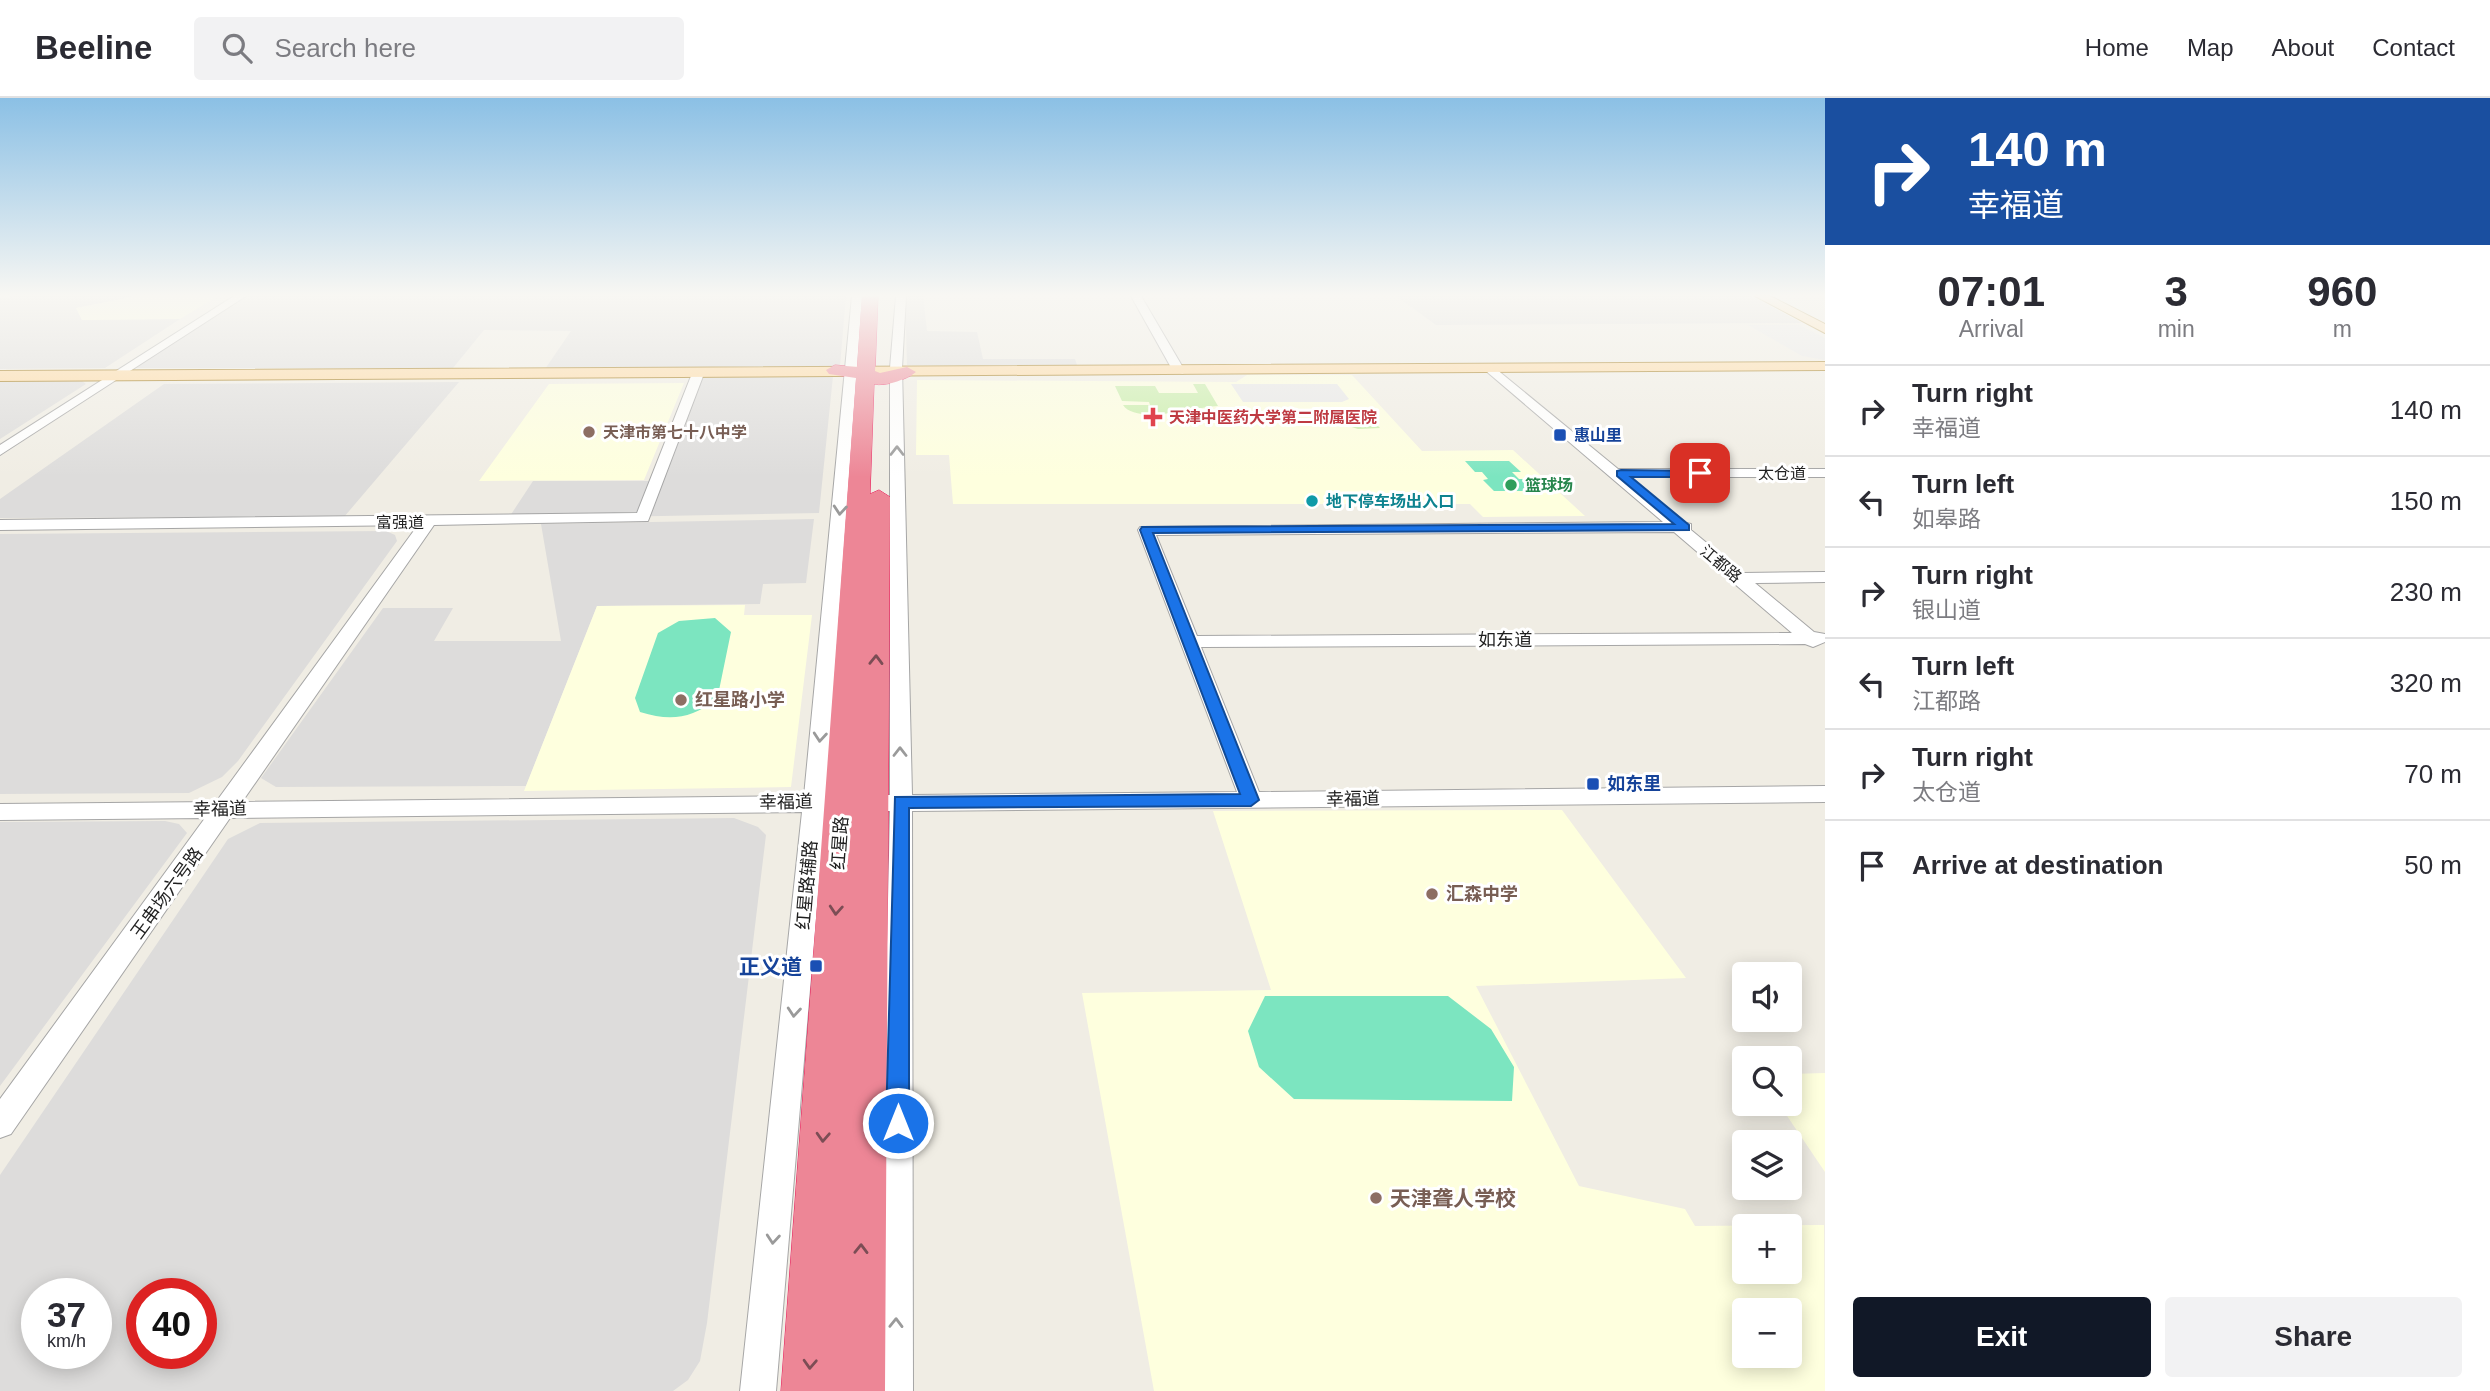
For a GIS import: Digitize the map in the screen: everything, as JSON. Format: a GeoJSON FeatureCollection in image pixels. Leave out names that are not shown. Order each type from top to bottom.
{"type":"FeatureCollection","features":[{"type":"Feature","properties":{"kind":"highway","name":"红星路"},"geometry":{"type":"LineString","coordinates":[[875,356],[876,372]]}},
{"type":"Feature","properties":{"kind":"highway","name":"红星路"},"geometry":{"type":"LineString","coordinates":[[808,1391],[858,797],[878,356]]}},
{"type":"Feature","properties":{"kind":"highway","name":"红星路"},"geometry":{"type":"LineString","coordinates":[[858,797],[858,1391]]}},
{"type":"Feature","properties":{"kind":"main road"},"geometry":{"type":"LineString","coordinates":[[0,377],[1825,367]]}},
{"type":"Feature","properties":{"kind":"street"},"geometry":{"type":"LineString","coordinates":[[113,376],[142,356]]}},
{"type":"Feature","properties":{"kind":"street"},"geometry":{"type":"LineString","coordinates":[[0,449],[144,356]]}},
{"type":"Feature","properties":{"kind":"street","name":"红星路辅路"},"geometry":{"type":"LineString","coordinates":[[872,356],[876,372]]}},
{"type":"Feature","properties":{"kind":"street","name":"红星路辅路"},"geometry":{"type":"LineString","coordinates":[[881,356],[876,372],[858,797],[895,1391]]}},
{"type":"Feature","properties":{"kind":"street"},"geometry":{"type":"LineString","coordinates":[[1170,356],[1178,370]]}},
{"type":"Feature","properties":{"kind":"street","name":"江都路"},"geometry":{"type":"LineString","coordinates":[[1500,370],[1617,473],[1820,643]]}},
{"type":"Feature","properties":{"kind":"street","name":"富强道"},"geometry":{"type":"LineString","coordinates":[[0,525],[643,518],[698,372]]}},
{"type":"Feature","properties":{"kind":"street","name":"太仓道"},"geometry":{"type":"LineString","coordinates":[[1617,473],[1825,473]]}},
{"type":"Feature","properties":{"kind":"street","name":"王串场六号路"},"geometry":{"type":"LineString","coordinates":[[0,1124],[428,522]]}},
{"type":"Feature","properties":{"kind":"street"},"geometry":{"type":"LineString","coordinates":[[1249,795],[1146,530],[1681,527]]}},
{"type":"Feature","properties":{"kind":"street"},"geometry":{"type":"LineString","coordinates":[[1742,578],[1825,577]]}},
{"type":"Feature","properties":{"kind":"street","name":"如东道"},"geometry":{"type":"LineString","coordinates":[[1190,642],[1820,643]]}},
{"type":"Feature","properties":{"kind":"street","name":"幸福道"},"geometry":{"type":"LineString","coordinates":[[0,803],[230,804],[1825,791]]}},
{"type":"Feature","properties":{"kind":"street","name":"红星路辅路"},"geometry":{"type":"LineString","coordinates":[[758,1391],[858,797]]}},
{"type":"Feature","properties":{"kind":"street","name":"幸福道"},"geometry":{"type":"LineString","coordinates":[[0,811],[230,804]]}},
{"type":"Feature","properties":{"kind":"shaded area"},"geometry":{"type":"Polygon","coordinates":[[[0,356],[123,356],[105,368],[0,369],[0,356]]]}},
{"type":"Feature","properties":{"kind":"shaded area"},"geometry":{"type":"Polygon","coordinates":[[[153,356],[463,356],[453,368],[136,368],[153,356]]]}},
{"type":"Feature","properties":{"kind":"shaded area"},"geometry":{"type":"Polygon","coordinates":[[[554,356],[841,356],[840,366],[545,369],[554,356]]]}},
{"type":"Feature","properties":{"kind":"shaded area"},"geometry":{"type":"Polygon","coordinates":[[[907,356],[1075,359],[1077,365],[907,365],[907,356]]]}},
{"type":"Feature","properties":{"kind":"shaded area"},"geometry":{"type":"Polygon","coordinates":[[[1804,356],[1825,356],[1825,360],[1804,356]]]}},
{"type":"Feature","properties":{"kind":"shaded area","name":"天津中医药大学第二附属医院"},"geometry":{"type":"Polygon","coordinates":[[[1247,375],[1352,375],[1422,451],[1513,450],[1585,516],[1483,517],[1470,504],[953,504],[949,455],[916,455],[917,380],[1236,382],[1247,375]]]}},
{"type":"Feature","properties":{"kind":"shaded area"},"geometry":{"type":"Polygon","coordinates":[[[701,376],[833,376],[819,513],[508,519],[533,481],[663,481],[701,376]]]}},
{"type":"Feature","properties":{"kind":"shaded area"},"geometry":{"type":"Polygon","coordinates":[[[0,381],[82,381],[86,384],[0,439],[0,381]]]}},
{"type":"Feature","properties":{"kind":"shaded area"},"geometry":{"type":"Polygon","coordinates":[[[459,382],[344,517],[0,518],[0,499],[164,384],[459,382]]]}},
{"type":"Feature","properties":{"kind":"shaded area","name":"天津市第七十八中学"},"geometry":{"type":"Polygon","coordinates":[[[684,383],[644,480],[479,481],[549,384],[684,383]]]}},
{"type":"Feature","properties":{"kind":"shaded area"},"geometry":{"type":"Polygon","coordinates":[[[1231,384],[1337,384],[1349,399],[1342,402],[1243,402],[1231,384]]]}},
{"type":"Feature","properties":{"kind":"shaded area"},"geometry":{"type":"Polygon","coordinates":[[[814,519],[806,583],[763,584],[760,604],[597,606],[526,786],[276,787],[261,778],[383,608],[453,608],[434,641],[561,641],[541,524],[814,519]]]}},
{"type":"Feature","properties":{"kind":"shaded area"},"geometry":{"type":"Polygon","coordinates":[[[386,531],[395,535],[397,541],[238,761],[222,777],[189,793],[0,794],[0,534],[386,531]]]}},
{"type":"Feature","properties":{"kind":"shaded area","name":"红星路小学"},"geometry":{"type":"Polygon","coordinates":[[[745,605],[744,615],[812,615],[791,787],[524,791],[597,606],[745,605]]]}},
{"type":"Feature","properties":{"kind":"shaded area","name":"天津聋人学校"},"geometry":{"type":"Polygon","coordinates":[[[1562,810],[1686,978],[1476,986],[1579,1186],[1685,1209],[1695,1226],[1732,1226],[1732,1284],[1802,1284],[1802,1225],[1824,1225],[1825,1391],[1154,1391],[1082,993],[1271,990],[1213,811],[1562,810]]]}},
{"type":"Feature","properties":{"kind":"shaded area"},"geometry":{"type":"Polygon","coordinates":[[[734,818],[758,827],[766,835],[707,1323],[700,1361],[688,1380],[673,1391],[0,1391],[0,1175],[228,839],[260,823],[734,818]]]}},
{"type":"Feature","properties":{"kind":"shaded area"},"geometry":{"type":"Polygon","coordinates":[[[165,821],[179,824],[187,833],[0,1086],[0,822],[165,821]]]}},
{"type":"Feature","properties":{"kind":"shaded area"},"geometry":{"type":"Polygon","coordinates":[[[1825,1073],[1825,1172],[1802,1138],[1802,1130],[1797,1130],[1787,1116],[1802,1116],[1802,1074],[1825,1073]]]}},
{"type":"Feature","properties":{"kind":"green space"},"geometry":{"type":"Polygon","coordinates":[[[1193,384],[1205,384],[1218,406],[1140,414],[1123,405],[1150,405],[1149,402],[1122,401],[1115,386],[1155,386],[1159,393],[1198,393],[1193,384]]]}},
{"type":"Feature","properties":{"kind":"green space"},"geometry":{"type":"Polygon","coordinates":[[[1301,411],[1363,411],[1380,428],[1358,429],[1301,411]]]}},
{"type":"Feature","properties":{"kind":"green space"},"geometry":{"type":"Polygon","coordinates":[[[1465,461],[1509,461],[1521,472],[1512,472],[1519,479],[1528,479],[1541,491],[1494,491],[1483,480],[1488,479],[1482,472],[1475,472],[1465,461]]]}},
{"type":"Feature","properties":{"kind":"green space"},"geometry":{"type":"Polygon","coordinates":[[[715,618],[731,632],[717,700],[698,711],[680,716],[662,717],[640,712],[635,698],[658,633],[679,621],[715,618]]]}},
{"type":"Feature","properties":{"kind":"green space"},"geometry":{"type":"Polygon","coordinates":[[[1265,996],[1448,996],[1491,1029],[1514,1067],[1512,1101],[1294,1099],[1259,1067],[1248,1031],[1265,996]]]}},
{"type":"Feature","properties":{"kind":"place","name":"天津中医药大学第二附属医院"},"geometry":{"type":"Point","coordinates":[1153,417]}},
{"type":"Feature","properties":{"kind":"place","name":"天津市第七十八中学"},"geometry":{"type":"Point","coordinates":[589,432]}},
{"type":"Feature","properties":{"kind":"place","name":"惠山里"},"geometry":{"type":"Point","coordinates":[1560,435]}},
{"type":"Feature","properties":{"kind":"place","name":"篮球场"},"geometry":{"type":"Point","coordinates":[1511,485]}},
{"type":"Feature","properties":{"kind":"place","name":"地下停车场出入口"},"geometry":{"type":"Point","coordinates":[1312,501]}},
{"type":"Feature","properties":{"kind":"place","name":"红星路小学"},"geometry":{"type":"Point","coordinates":[681,700]}},
{"type":"Feature","properties":{"kind":"place","name":"如东里"},"geometry":{"type":"Point","coordinates":[1593,784]}},
{"type":"Feature","properties":{"kind":"place","name":"汇森中学"},"geometry":{"type":"Point","coordinates":[1432,894]}},
{"type":"Feature","properties":{"kind":"place","name":"正义道"},"geometry":{"type":"Point","coordinates":[816,966]}},
{"type":"Feature","properties":{"kind":"place","name":"天津聋人学校"},"geometry":{"type":"Point","coordinates":[1376,1198]}},
{"type":"Feature","properties":{"kind":"route"},"geometry":{"type":"LineString","coordinates":[[898,1123],[901,802],[1251,800],[1146,530],[1685,527],[1621,473],[1700,473]]}}]}
